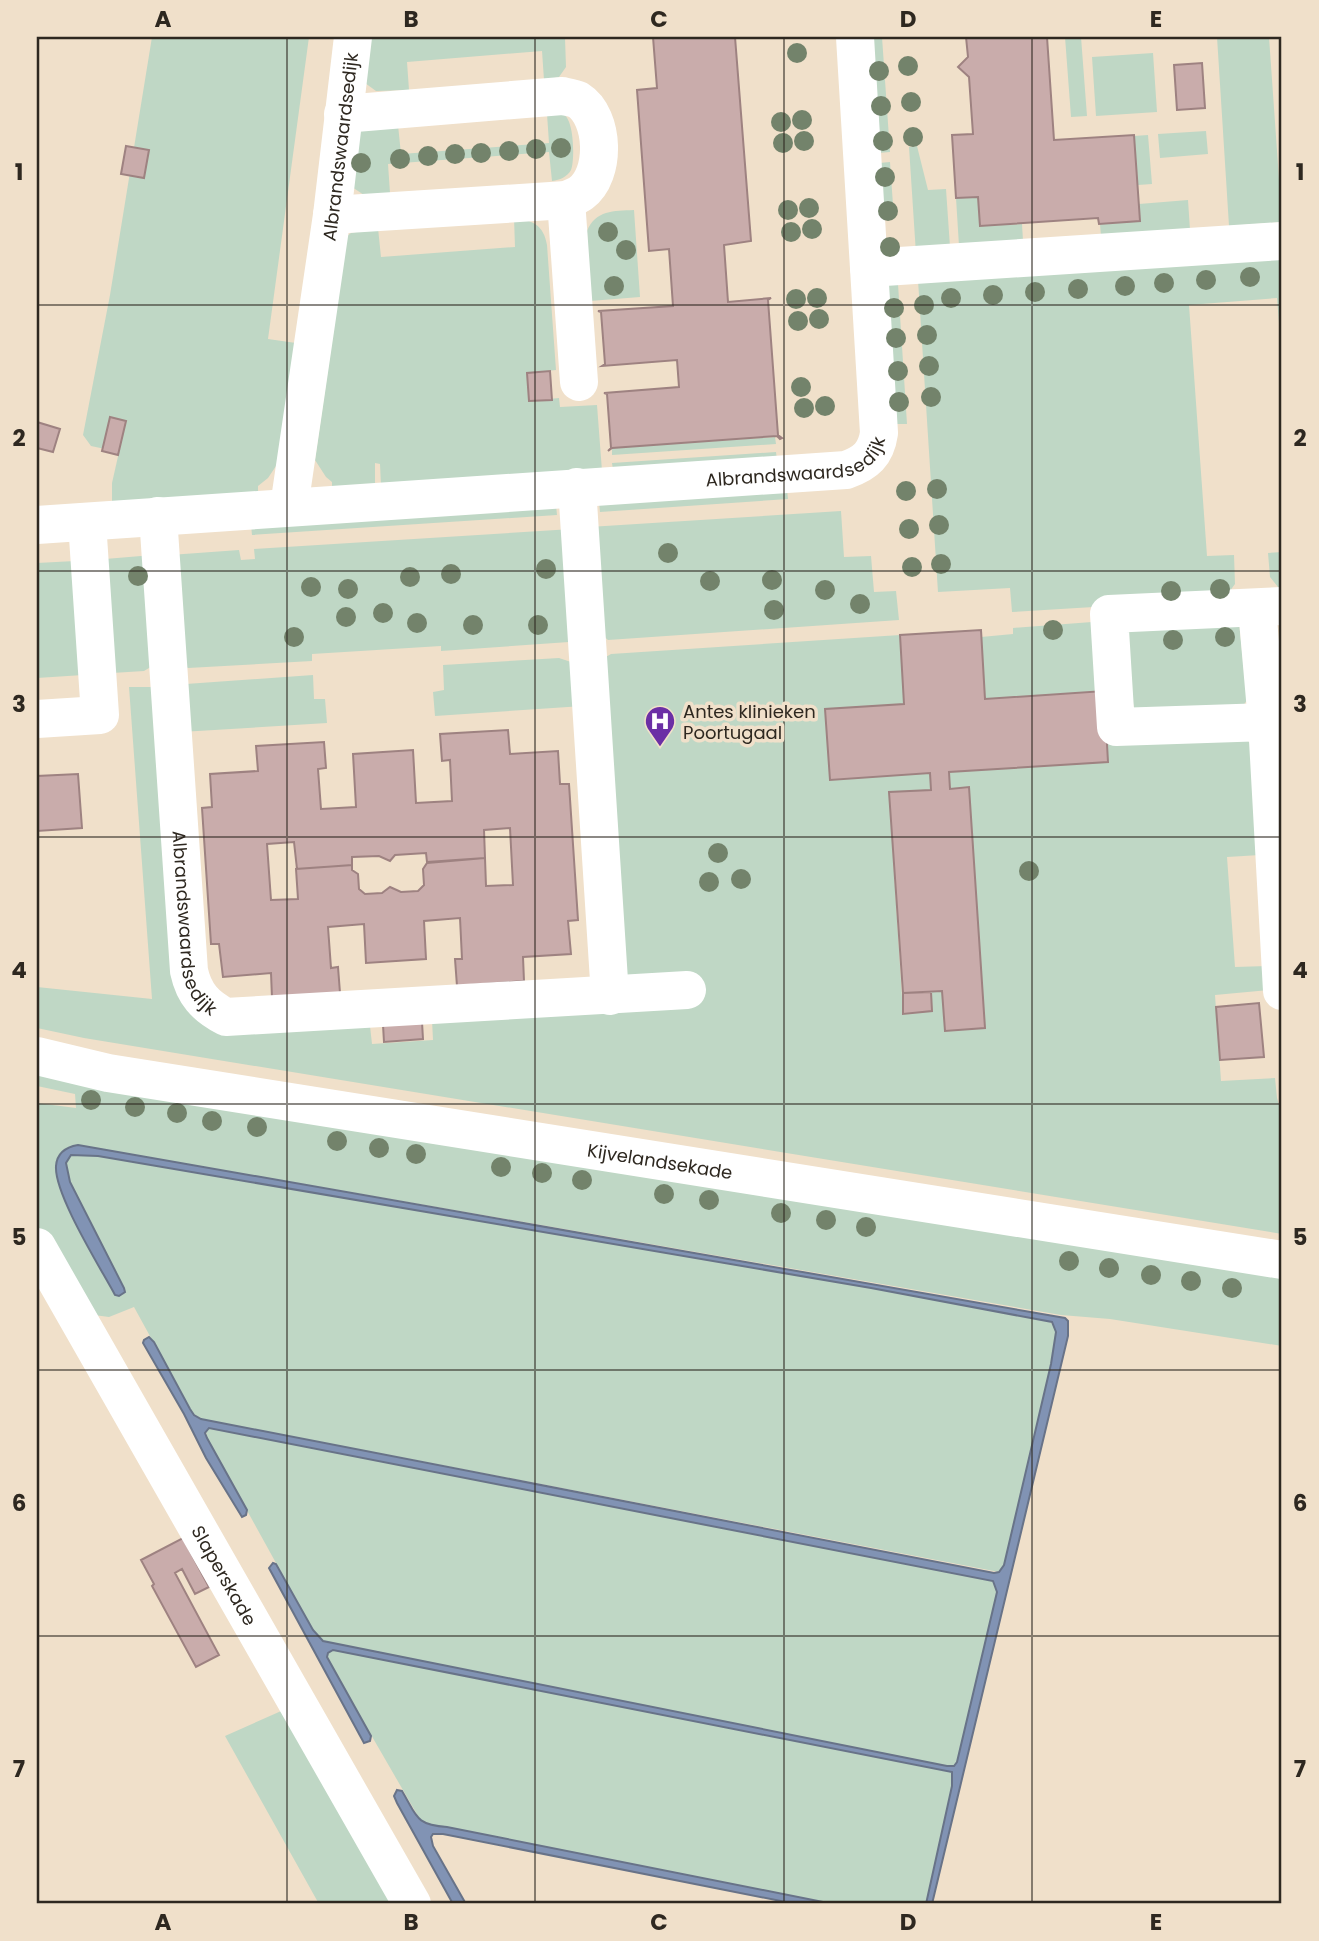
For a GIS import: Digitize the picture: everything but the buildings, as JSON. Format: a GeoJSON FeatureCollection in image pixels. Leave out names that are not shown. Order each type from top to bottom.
{"type":"FeatureCollection","features":[{"type":"Feature","properties":{"kind":"street","name":"Albrandswaardsedijk"},"geometry":{"type":"LineString","coordinates":[[289,507],[332,215],[353,37]]}},
{"type":"Feature","properties":{"kind":"street","name":"Albrandswaardsedijk"},"geometry":{"type":"LineString","coordinates":[[37,525],[846,470],[869,459],[875,450],[878,433],[855,37]]}},
{"type":"Feature","properties":{"kind":"street"},"geometry":{"type":"LineString","coordinates":[[332,215],[566,200],[582,192],[591,180],[598,162],[595,125],[587,108],[577,99],[562,96],[343,114]]}},
{"type":"Feature","properties":{"kind":"street"},"geometry":{"type":"LineString","coordinates":[[566,200],[579,383]]}},
{"type":"Feature","properties":{"kind":"street"},"geometry":{"type":"LineString","coordinates":[[869,268],[1282,241]]}},
{"type":"Feature","properties":{"kind":"street"},"geometry":{"type":"LineString","coordinates":[[577,487],[610,996]]}},
{"type":"Feature","properties":{"kind":"street","name":"Albrandswaardsedijk"},"geometry":{"type":"LineString","coordinates":[[158,516],[188,971],[192,986],[213,1010],[226,1017],[687,990]]}},
{"type":"Feature","properties":{"kind":"street"},"geometry":{"type":"LineString","coordinates":[[37,719],[100,715],[87,522]]}},
{"type":"Feature","properties":{"kind":"street"},"geometry":{"type":"LineString","coordinates":[[1267,722],[1116,727],[1109,614],[1270,607],[1267,722],[1282,991]]}},
{"type":"Feature","properties":{"kind":"street","name":"Kijvelandsekade"},"geometry":{"type":"LineString","coordinates":[[37,1056],[108,1073],[1282,1260]]}},
{"type":"Feature","properties":{"kind":"street","name":"Slaperskade"},"geometry":{"type":"LineString","coordinates":[[37,1247],[412,1904]]}},
{"type":"Feature","properties":{"kind":"green space"},"geometry":{"type":"Polygon","coordinates":[[[152,37],[309,37],[268,339],[296,343],[278,463],[268,478],[258,486],[258,494],[112,503],[112,483],[119,452],[91,446],[83,435],[110,295],[152,37]]]}},
{"type":"Feature","properties":{"kind":"green space"},"geometry":{"type":"Polygon","coordinates":[[[369,37],[581,37],[565,38],[566,67],[559,77],[544,80],[542,51],[407,62],[409,90],[376,91],[365,83],[369,37]]]}},
{"type":"Feature","properties":{"kind":"green space"},"geometry":{"type":"Polygon","coordinates":[[[870,37],[882,37],[890,152],[878,153],[870,37]]]}},
{"type":"Feature","properties":{"kind":"green space"},"geometry":{"type":"Polygon","coordinates":[[[1065,37],[1081,37],[1087,116],[1071,117],[1065,37]]]}},
{"type":"Feature","properties":{"kind":"green space"},"geometry":{"type":"Polygon","coordinates":[[[1217,37],[1269,37],[1282,222],[1229,226],[1217,37]]]}},
{"type":"Feature","properties":{"kind":"green space"},"geometry":{"type":"Polygon","coordinates":[[[1153,53],[1157,112],[1096,116],[1092,57],[1153,53]]]}},
{"type":"Feature","properties":{"kind":"green space"},"geometry":{"type":"Polygon","coordinates":[[[547,114],[564,115],[572,132],[571,170],[560,179],[552,181],[549,152],[388,164],[390,193],[364,195],[352,187],[360,131],[398,125],[401,154],[549,143],[547,114]]]}},
{"type":"Feature","properties":{"kind":"green space"},"geometry":{"type":"Polygon","coordinates":[[[1206,131],[1208,154],[1160,158],[1158,134],[1206,131]]]}},
{"type":"Feature","properties":{"kind":"green space"},"geometry":{"type":"Polygon","coordinates":[[[1148,135],[1152,184],[1138,185],[1134,136],[1148,135]]]}},
{"type":"Feature","properties":{"kind":"green space"},"geometry":{"type":"Polygon","coordinates":[[[917,146],[928,190],[946,189],[950,247],[916,254],[909,147],[917,146]]]}},
{"type":"Feature","properties":{"kind":"green space"},"geometry":{"type":"Polygon","coordinates":[[[890,162],[894,219],[882,219],[879,163],[890,162]]]}},
{"type":"Feature","properties":{"kind":"green space"},"geometry":{"type":"Polygon","coordinates":[[[978,197],[980,226],[1022,224],[1023,241],[959,246],[956,198],[978,197]]]}},
{"type":"Feature","properties":{"kind":"green space"},"geometry":{"type":"Polygon","coordinates":[[[1188,200],[1190,230],[1101,236],[1100,224],[1139,221],[1139,204],[1188,200]]]}},
{"type":"Feature","properties":{"kind":"green space"},"geometry":{"type":"Polygon","coordinates":[[[634,210],[640,297],[590,301],[587,231],[600,215],[634,210]]]}},
{"type":"Feature","properties":{"kind":"green space"},"geometry":{"type":"Polygon","coordinates":[[[514,218],[526,220],[540,228],[547,245],[556,370],[528,373],[529,401],[559,398],[560,407],[597,405],[602,471],[381,486],[380,464],[375,463],[375,486],[332,489],[332,482],[315,460],[347,236],[378,228],[381,257],[515,247],[514,218]]]}},
{"type":"Feature","properties":{"kind":"green space"},"geometry":{"type":"Polygon","coordinates":[[[1282,256],[1282,361],[1277,298],[1189,305],[1207,556],[1234,555],[1235,584],[1224,599],[1012,612],[1010,588],[938,592],[918,280],[1282,256]]]}},
{"type":"Feature","properties":{"kind":"green space"},"geometry":{"type":"Polygon","coordinates":[[[898,284],[907,424],[896,424],[886,285],[898,284]]]}},
{"type":"Feature","properties":{"kind":"green space"},"geometry":{"type":"Polygon","coordinates":[[[775,437],[776,444],[612,455],[612,448],[775,437]]]}},
{"type":"Feature","properties":{"kind":"green space"},"geometry":{"type":"Polygon","coordinates":[[[776,452],[777,460],[613,470],[612,463],[776,452]]]}},
{"type":"Feature","properties":{"kind":"green space"},"geometry":{"type":"Polygon","coordinates":[[[787,490],[788,499],[600,512],[599,502],[787,490]]]}},
{"type":"Feature","properties":{"kind":"green space"},"geometry":{"type":"Polygon","coordinates":[[[556,505],[557,515],[252,535],[251,525],[556,505]]]}},
{"type":"Feature","properties":{"kind":"green space"},"geometry":{"type":"Polygon","coordinates":[[[841,511],[844,557],[871,556],[874,592],[896,591],[899,620],[608,640],[601,634],[589,527],[841,511]]]}},
{"type":"Feature","properties":{"kind":"green space"},"geometry":{"type":"Polygon","coordinates":[[[572,529],[569,642],[441,651],[441,646],[312,654],[312,661],[188,668],[181,664],[170,555],[239,550],[241,560],[255,559],[254,549],[572,529]]]}},
{"type":"Feature","properties":{"kind":"green space"},"geometry":{"type":"Polygon","coordinates":[[[1282,552],[1282,592],[1270,577],[1268,553],[1282,552]]]}},
{"type":"Feature","properties":{"kind":"green space"},"geometry":{"type":"Polygon","coordinates":[[[153,555],[154,665],[144,671],[112,673],[105,559],[153,555]]]}},
{"type":"Feature","properties":{"kind":"green space"},"geometry":{"type":"Polygon","coordinates":[[[75,561],[83,675],[37,678],[37,563],[75,561]]]}},
{"type":"Feature","properties":{"kind":"green space"},"geometry":{"type":"Polygon","coordinates":[[[1092,622],[1104,691],[985,699],[981,637],[1013,634],[1013,628],[1092,622]]]}},
{"type":"Feature","properties":{"kind":"green space"},"geometry":{"type":"Polygon","coordinates":[[[1239,622],[1247,700],[1243,706],[1136,718],[1119,631],[1239,622]]]}},
{"type":"Feature","properties":{"kind":"green space"},"geometry":{"type":"Polygon","coordinates":[[[900,635],[904,704],[831,780],[930,773],[931,790],[889,793],[903,1013],[932,1011],[931,992],[942,991],[945,1031],[985,1028],[969,788],[950,789],[949,772],[1108,762],[1107,740],[1245,738],[1253,746],[1260,855],[1227,857],[1235,967],[1267,966],[1269,990],[1215,995],[1221,1081],[1275,1078],[1282,1115],[1282,1234],[84,1038],[37,1028],[37,987],[152,999],[129,687],[153,687],[186,992],[369,1017],[372,1044],[433,1040],[432,1020],[637,980],[622,973],[604,658],[611,654],[900,635]]]}},
{"type":"Feature","properties":{"kind":"green space"},"geometry":{"type":"Polygon","coordinates":[[[559,658],[571,662],[583,706],[435,716],[433,692],[444,690],[443,665],[559,658]]]}},
{"type":"Feature","properties":{"kind":"green space"},"geometry":{"type":"Polygon","coordinates":[[[313,675],[314,699],[325,699],[327,723],[181,732],[186,684],[313,675]]]}},
{"type":"Feature","properties":{"kind":"green space"},"geometry":{"type":"Polygon","coordinates":[[[37,1074],[1282,1278],[1282,1346],[1110,1319],[1061,1315],[78,1145],[63,1150],[65,1200],[115,1294],[124,1288],[70,1182],[66,1163],[71,1155],[98,1156],[871,1288],[1048,1321],[1055,1326],[1056,1332],[1004,1565],[999,1572],[201,1419],[190,1409],[134,1307],[109,1317],[94,1315],[37,1229],[37,1103],[76,1108],[75,1094],[37,1086],[37,1074]]]}},
{"type":"Feature","properties":{"kind":"green space"},"geometry":{"type":"Polygon","coordinates":[[[214,1427],[993,1581],[997,1592],[957,1762],[954,1766],[936,1764],[323,1641],[313,1630],[207,1438],[206,1430],[214,1427]]]}},
{"type":"Feature","properties":{"kind":"green space"},"geometry":{"type":"Polygon","coordinates":[[[333,1650],[952,1772],[952,1786],[926,1904],[833,1904],[422,1823],[333,1669],[327,1657],[333,1650]]]}},
{"type":"Feature","properties":{"kind":"green space"},"geometry":{"type":"Polygon","coordinates":[[[288,1708],[402,1904],[319,1904],[225,1736],[288,1708]]]}},
{"type":"Feature","properties":{"kind":"water"},"geometry":{"type":"Polygon","coordinates":[[[78,1145],[1065,1318],[1068,1321],[1068,1336],[932,1904],[926,1904],[952,1786],[952,1772],[333,1650],[327,1657],[371,1736],[370,1741],[364,1743],[269,1568],[273,1563],[276,1564],[313,1630],[323,1641],[947,1766],[954,1766],[957,1762],[997,1592],[993,1581],[209,1428],[205,1433],[207,1438],[247,1510],[242,1517],[206,1458],[143,1343],[149,1337],[154,1342],[190,1409],[201,1419],[994,1573],[999,1572],[1004,1565],[1051,1364],[1056,1332],[1052,1322],[871,1288],[98,1156],[71,1155],[66,1163],[70,1182],[124,1288],[125,1292],[119,1296],[115,1295],[79,1231],[57,1178],[56,1166],[60,1154],[78,1145]]]}},
{"type":"Feature","properties":{"kind":"water"},"geometry":{"type":"Polygon","coordinates":[[[397,1790],[402,1791],[418,1818],[436,1826],[833,1904],[796,1904],[433,1834],[433,1846],[466,1904],[453,1904],[397,1803],[394,1796],[397,1790]]]}},
{"type":"Feature","properties":{"kind":"place","name":"Antes klinieken Poortugaal"},"geometry":{"type":"Point","coordinates":[660,748]}}]}
